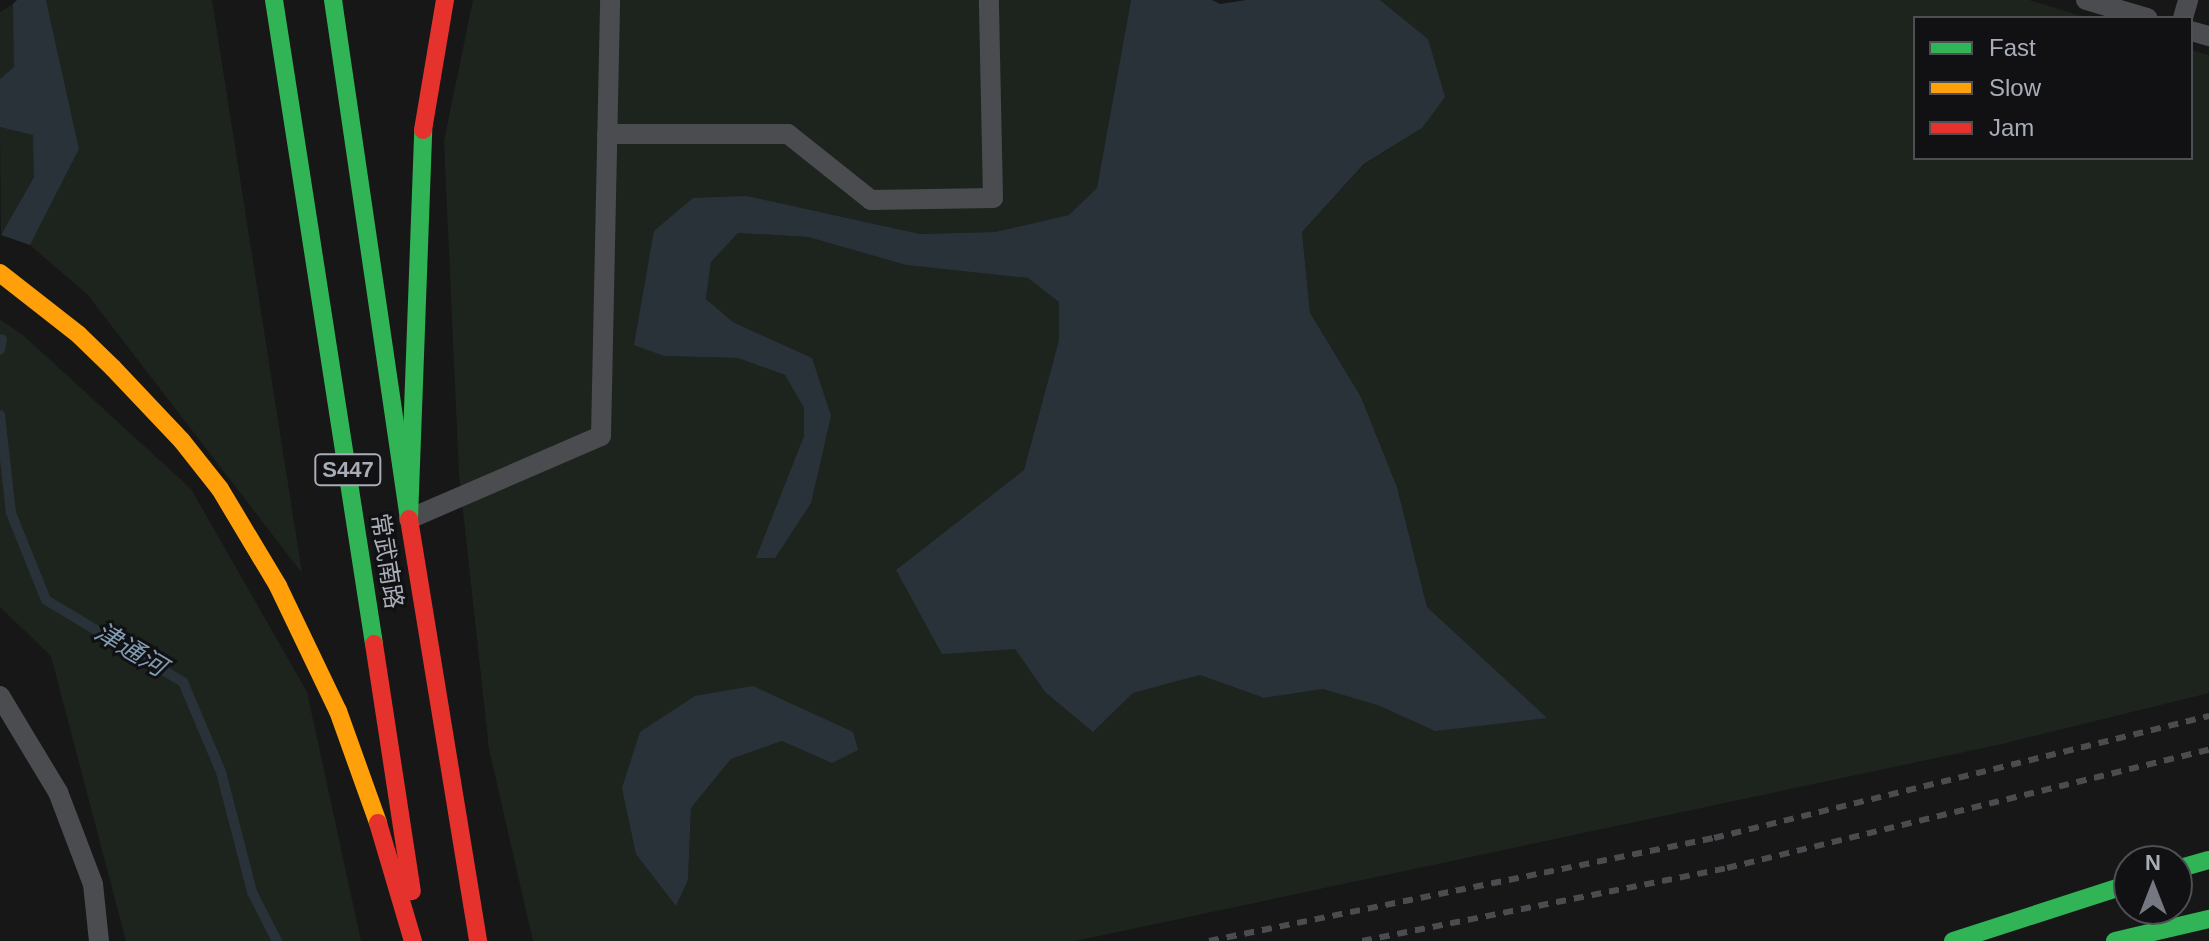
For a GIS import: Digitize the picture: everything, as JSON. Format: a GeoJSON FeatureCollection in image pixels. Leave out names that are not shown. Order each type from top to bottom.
{"type":"FeatureCollection","features":[{"type":"Feature","properties":{"kind":"main road","name":"常武南路"},"geometry":{"type":"LineString","coordinates":[[274,0],[396,774],[419,941]]}},
{"type":"Feature","properties":{"kind":"main road","name":"常武南路"},"geometry":{"type":"LineString","coordinates":[[333,0],[409,519],[478,941]]}},
{"type":"Feature","properties":{"kind":"main road"},"geometry":{"type":"LineString","coordinates":[[409,519],[421,141],[445,0]]}},
{"type":"Feature","properties":{"kind":"main road"},"geometry":{"type":"LineString","coordinates":[[0,273],[79,335],[113,368],[182,441],[220,489],[278,586],[338,711],[385,843],[413,941]]}},
{"type":"Feature","properties":{"kind":"main road"},"geometry":{"type":"LineString","coordinates":[[1953,941],[2113,889]]}},
{"type":"Feature","properties":{"kind":"main road"},"geometry":{"type":"LineString","coordinates":[[2115,941],[2209,919]]}},
{"type":"Feature","properties":{"kind":"lane"},"geometry":{"type":"LineString","coordinates":[[409,519],[601,436],[610,0]]}},
{"type":"Feature","properties":{"kind":"lane"},"geometry":{"type":"LineString","coordinates":[[607,134],[788,134],[871,200],[993,198],[989,0]]}},
{"type":"Feature","properties":{"kind":"lane"},"geometry":{"type":"LineString","coordinates":[[2086,0],[2140,16]]}},
{"type":"Feature","properties":{"kind":"lane"},"geometry":{"type":"LineString","coordinates":[[0,696],[58,792],[93,884],[99,941]]}},
{"type":"Feature","properties":{"kind":"shaded area"},"geometry":{"type":"Polygon","coordinates":[[[17,0],[46,0],[79,149],[30,245],[1,235],[34,177],[33,135],[0,127],[0,79],[14,67],[13,4],[17,0]]]}},
{"type":"Feature","properties":{"kind":"shaded area"},"geometry":{"type":"Polygon","coordinates":[[[46,0],[212,0],[302,573],[87,294],[30,245],[79,149],[46,0]]]}},
{"type":"Feature","properties":{"kind":"shaded area"},"geometry":{"type":"Polygon","coordinates":[[[473,0],[1131,0],[1097,189],[1069,215],[995,232],[920,234],[747,196],[635,344],[664,356],[738,358],[785,375],[804,408],[804,436],[757,558],[811,503],[812,358],[733,322],[706,299],[711,262],[738,233],[808,237],[906,265],[1029,278],[1059,302],[1059,340],[1024,470],[896,570],[916,604],[1015,649],[1045,692],[1093,732],[1133,693],[1200,675],[1264,698],[1323,689],[1380,706],[1546,718],[1427,607],[1397,487],[1361,397],[1310,314],[1302,232],[1365,164],[1422,128],[1428,39],[1380,0],[2029,0],[2081,16],[1913,16],[1913,160],[2193,160],[2193,51],[2209,55],[2209,693],[2002,744],[1075,941],[533,941],[489,749],[459,474],[444,141],[473,0]],[[695,696],[676,906],[688,880],[691,808],[731,759],[782,741],[833,763],[695,696]]]}},
{"type":"Feature","properties":{"kind":"shaded area"},"geometry":{"type":"Polygon","coordinates":[[[1131,0],[1212,0],[1220,4],[1246,0],[1380,0],[1428,39],[1445,97],[1422,128],[1364,164],[1302,232],[1310,313],[1361,397],[1397,487],[1427,607],[1547,718],[1435,731],[1380,706],[1323,689],[1264,698],[1200,675],[1133,693],[1093,732],[1045,692],[1015,649],[942,654],[896,570],[1024,470],[1059,340],[1059,302],[1028,278],[906,265],[808,237],[738,233],[711,262],[706,299],[733,322],[812,358],[831,416],[811,503],[775,558],[756,558],[804,436],[804,408],[785,375],[738,358],[664,356],[634,345],[654,231],[693,198],[747,196],[920,234],[995,232],[1069,215],[1097,188],[1131,0]]]}},
{"type":"Feature","properties":{"kind":"shaded area"},"geometry":{"type":"Polygon","coordinates":[[[13,4],[15,67],[0,79],[0,12],[13,4]]]}},
{"type":"Feature","properties":{"kind":"shaded area"},"geometry":{"type":"Polygon","coordinates":[[[0,127],[34,135],[34,177],[1,235],[0,127]]]}},
{"type":"Feature","properties":{"kind":"shaded area"},"geometry":{"type":"Polygon","coordinates":[[[0,320],[23,335],[191,489],[307,692],[361,941],[126,941],[51,656],[0,607],[0,320]]]}},
{"type":"Feature","properties":{"kind":"shaded area"},"geometry":{"type":"Polygon","coordinates":[[[753,686],[853,732],[858,750],[832,763],[782,741],[731,759],[691,808],[688,880],[676,906],[636,854],[622,788],[640,732],[695,696],[753,686]]]}},
{"type":"Feature","properties":{"kind":"waterway","name":"津通河"},"geometry":{"type":"LineString","coordinates":[[0,350],[2,339]]}},
{"type":"Feature","properties":{"kind":"waterway","name":"津通河"},"geometry":{"type":"LineString","coordinates":[[0,415],[11,513],[46,600],[183,682],[221,772],[252,892],[277,941]]}},
{"type":"Feature","properties":{"kind":"railway"},"geometry":{"type":"LineString","coordinates":[[1209,941],[1714,838],[2209,716]]}},
{"type":"Feature","properties":{"kind":"railway"},"geometry":{"type":"LineString","coordinates":[[1362,941],[1727,868],[2209,750]]}},
{"type":"Feature","properties":{"kind":"traffic: fast"},"geometry":{"type":"LineString","coordinates":[[274,0],[374,644]]}},
{"type":"Feature","properties":{"kind":"traffic: fast"},"geometry":{"type":"LineString","coordinates":[[333,0],[409,519]]}},
{"type":"Feature","properties":{"kind":"traffic: fast"},"geometry":{"type":"LineString","coordinates":[[409,519],[423,130]]}},
{"type":"Feature","properties":{"kind":"traffic: fast"},"geometry":{"type":"LineString","coordinates":[[2193,864],[2209,860]]}},
{"type":"Feature","properties":{"kind":"traffic: fast"},"geometry":{"type":"LineString","coordinates":[[1953,941],[2113,889]]}},
{"type":"Feature","properties":{"kind":"traffic: fast"},"geometry":{"type":"LineString","coordinates":[[2115,941],[2209,919]]}},
{"type":"Feature","properties":{"kind":"traffic: slow"},"geometry":{"type":"LineString","coordinates":[[0,273],[79,335],[113,368],[182,441],[220,489],[278,586],[338,711],[378,823]]}},
{"type":"Feature","properties":{"kind":"traffic: jam"},"geometry":{"type":"LineString","coordinates":[[423,130],[445,0]]}},
{"type":"Feature","properties":{"kind":"traffic: jam"},"geometry":{"type":"LineString","coordinates":[[409,519],[478,941]]}},
{"type":"Feature","properties":{"kind":"traffic: jam"},"geometry":{"type":"LineString","coordinates":[[374,644],[412,891]]}},
{"type":"Feature","properties":{"kind":"traffic: jam"},"geometry":{"type":"LineString","coordinates":[[378,823],[413,941]]}}]}
